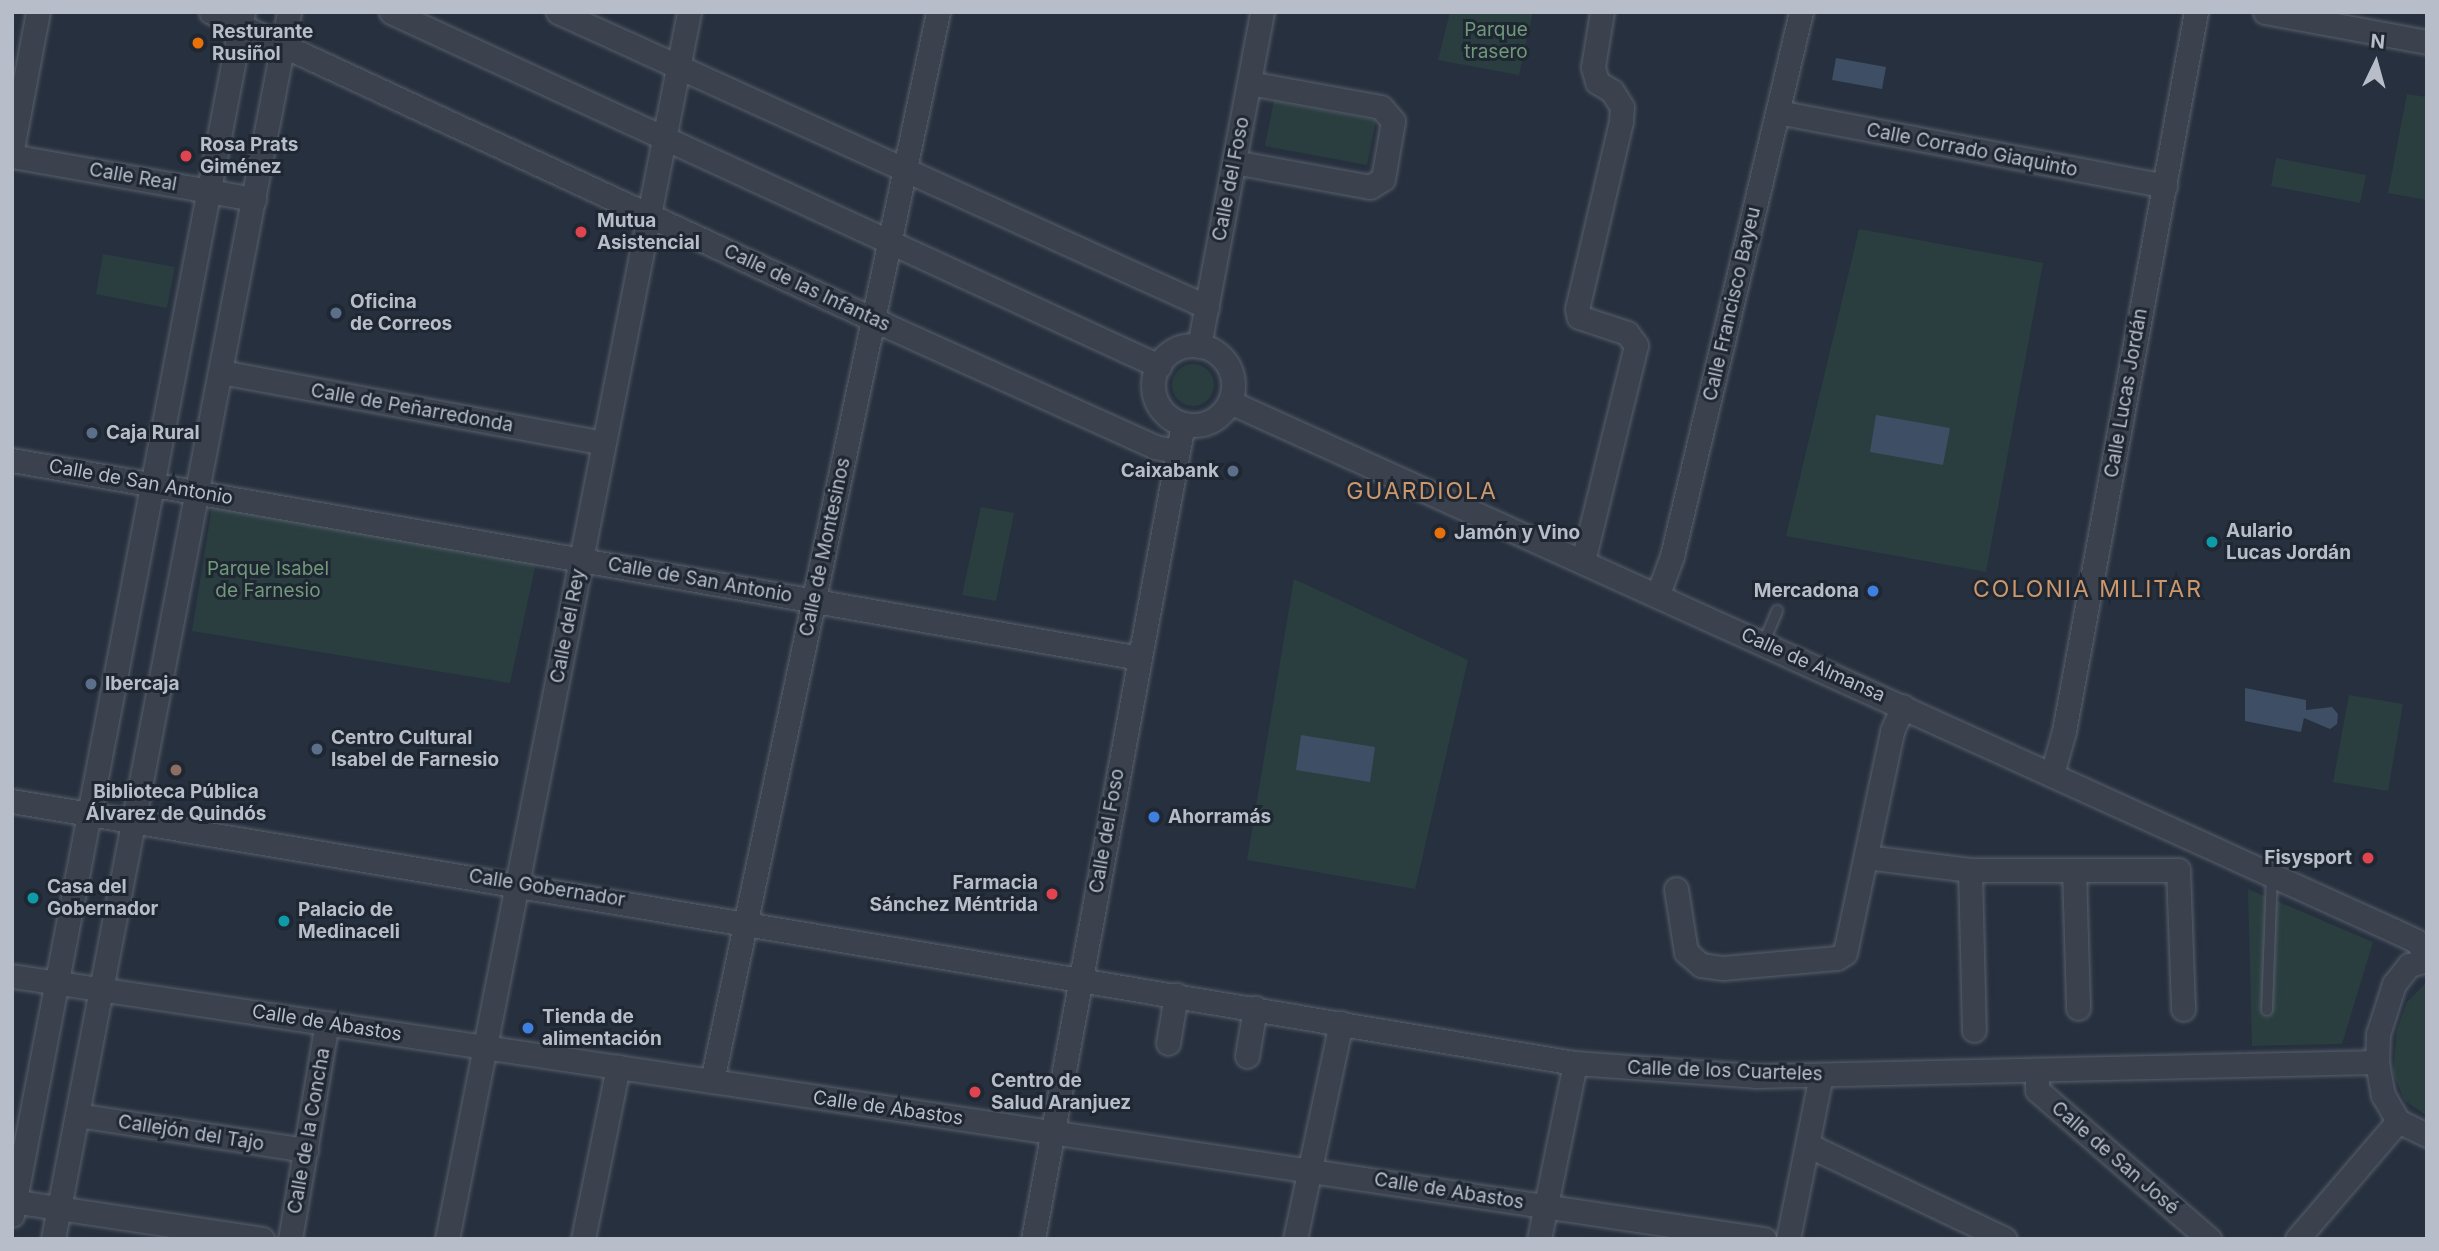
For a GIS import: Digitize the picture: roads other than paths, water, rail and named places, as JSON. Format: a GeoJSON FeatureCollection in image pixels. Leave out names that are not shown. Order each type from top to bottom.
{"type":"FeatureCollection","features":[{"type":"Feature","properties":{"kind":"street"},"geometry":{"type":"LineString","coordinates":[[12,149],[38,12]]}},
{"type":"Feature","properties":{"kind":"street","name":"Calle de las Infantas"},"geometry":{"type":"LineString","coordinates":[[211,12],[241,19],[284,45],[874,319],[1155,447],[1176,451]]}},
{"type":"Feature","properties":{"kind":"street"},"geometry":{"type":"LineString","coordinates":[[53,1239],[289,12]]}},
{"type":"Feature","properties":{"kind":"street"},"geometry":{"type":"LineString","coordinates":[[391,12],[1159,366]]}},
{"type":"Feature","properties":{"kind":"street"},"geometry":{"type":"LineString","coordinates":[[558,12],[904,173],[1207,307]]}},
{"type":"Feature","properties":{"kind":"street","name":"Calle del Rey"},"geometry":{"type":"LineString","coordinates":[[447,1239],[689,12]]}},
{"type":"Feature","properties":{"kind":"street","name":"Calle de Montesinos"},"geometry":{"type":"LineString","coordinates":[[712,1082],[938,12]]}},
{"type":"Feature","properties":{"kind":"street","name":"Calle del Foso"},"geometry":{"type":"LineString","coordinates":[[1199,346],[1262,12]]}},
{"type":"Feature","properties":{"kind":"street"},"geometry":{"type":"LineString","coordinates":[[1583,561],[1636,345],[1627,332],[1579,317],[1577,309],[1621,121],[1622,107],[1612,91],[1597,82],[1593,67],[1602,12]]}},
{"type":"Feature","properties":{"kind":"street","name":"Calle Francisco Bayeu"},"geometry":{"type":"LineString","coordinates":[[1658,594],[1672,556],[1801,12]]}},
{"type":"Feature","properties":{"kind":"street","name":"Calle Lucas Jordán"},"geometry":{"type":"LineString","coordinates":[[2052,774],[2064,731],[2196,12]]}},
{"type":"Feature","properties":{"kind":"street"},"geometry":{"type":"LineString","coordinates":[[2265,12],[2427,42]]}},
{"type":"Feature","properties":{"kind":"street"},"geometry":{"type":"LineString","coordinates":[[241,19],[13,1206],[59,1208],[262,1239]]}},
{"type":"Feature","properties":{"kind":"street"},"geometry":{"type":"LineString","coordinates":[[1234,162],[1370,187],[1383,179],[1393,121],[1381,107],[1249,83]]}},
{"type":"Feature","properties":{"kind":"street","name":"Calle Corrado Giaquinto"},"geometry":{"type":"LineString","coordinates":[[1778,112],[2165,186]]}},
{"type":"Feature","properties":{"kind":"street","name":"Calle Real"},"geometry":{"type":"LineString","coordinates":[[12,156],[254,199]]}},
{"type":"Feature","properties":{"kind":"street"},"geometry":{"type":"LineString","coordinates":[[1199,346],[1211,349],[1229,366],[1234,390],[1230,402],[1216,419],[1183,424],[1169,418],[1155,397],[1159,366],[1177,349],[1199,346]]}},
{"type":"Feature","properties":{"kind":"street","name":"Calle de Peñarredonda"},"geometry":{"type":"LineString","coordinates":[[220,372],[603,443]]}},
{"type":"Feature","properties":{"kind":"street","name":"Calle de Almansa"},"geometry":{"type":"LineString","coordinates":[[1230,402],[2272,874],[2416,941],[2427,954]]}},
{"type":"Feature","properties":{"kind":"street","name":"Calle del Foso"},"geometry":{"type":"LineString","coordinates":[[1033,1239],[1183,424]]}},
{"type":"Feature","properties":{"kind":"street","name":"Calle de San Antonio"},"geometry":{"type":"LineString","coordinates":[[12,460],[1139,658]]}},
{"type":"Feature","properties":{"kind":"street"},"geometry":{"type":"LineString","coordinates":[[1676,889],[1686,952],[1701,965],[1723,968],[1837,958],[1848,944],[1892,731],[1903,706]]}},
{"type":"Feature","properties":{"kind":"street","name":"Calle Gobernador"},"geometry":{"type":"LineString","coordinates":[[12,801],[746,921],[1081,979]]}},
{"type":"Feature","properties":{"kind":"street"},"geometry":{"type":"LineString","coordinates":[[1866,857],[1970,870],[2178,870],[2183,1009]]}},
{"type":"Feature","properties":{"kind":"street"},"geometry":{"type":"LineString","coordinates":[[1970,870],[1975,1030]]}},
{"type":"Feature","properties":{"kind":"street"},"geometry":{"type":"LineString","coordinates":[[2074,870],[2078,1008]]}},
{"type":"Feature","properties":{"kind":"street"},"geometry":{"type":"LineString","coordinates":[[2395,931],[2400,950],[2394,984],[2378,1034],[2377,1062],[2384,1095],[2398,1121],[2427,1135]]}},
{"type":"Feature","properties":{"kind":"street"},"geometry":{"type":"LineString","coordinates":[[2394,984],[2410,965],[2427,960]]}},
{"type":"Feature","properties":{"kind":"street","name":"Calle de Abastos"},"geometry":{"type":"LineString","coordinates":[[12,976],[1546,1206],[1630,1229],[1763,1239]]}},
{"type":"Feature","properties":{"kind":"street","name":"Calle de los Cuarteles"},"geometry":{"type":"LineString","coordinates":[[1081,979],[1575,1063],[1676,1073],[1821,1075],[2377,1062]]}},
{"type":"Feature","properties":{"kind":"street"},"geometry":{"type":"LineString","coordinates":[[1168,1043],[1176,995]]}},
{"type":"Feature","properties":{"kind":"street"},"geometry":{"type":"LineString","coordinates":[[1247,1056],[1255,1008]]}},
{"type":"Feature","properties":{"kind":"street","name":"Calle de la Concha"},"geometry":{"type":"LineString","coordinates":[[290,1239],[327,1023]]}},
{"type":"Feature","properties":{"kind":"street"},"geometry":{"type":"LineString","coordinates":[[1295,1239],[1341,1023]]}},
{"type":"Feature","properties":{"kind":"street"},"geometry":{"type":"LineString","coordinates":[[1539,1239],[1575,1063]]}},
{"type":"Feature","properties":{"kind":"street"},"geometry":{"type":"LineString","coordinates":[[583,1239],[618,1067]]}},
{"type":"Feature","properties":{"kind":"street","name":"Calle de San José"},"geometry":{"type":"LineString","coordinates":[[2037,1070],[2037,1090],[2208,1239]]}},
{"type":"Feature","properties":{"kind":"street"},"geometry":{"type":"LineString","coordinates":[[1788,1239],[1821,1075]]}},
{"type":"Feature","properties":{"kind":"street","name":"Callejón del Tajo"},"geometry":{"type":"LineString","coordinates":[[77,1115],[306,1150]]}},
{"type":"Feature","properties":{"kind":"street"},"geometry":{"type":"LineString","coordinates":[[2297,1239],[2398,1121]]}},
{"type":"Feature","properties":{"kind":"street"},"geometry":{"type":"LineString","coordinates":[[1808,1145],[2005,1239]]}},
{"type":"Feature","properties":{"kind":"lane"},"geometry":{"type":"LineString","coordinates":[[1764,642],[1777,611]]}},
{"type":"Feature","properties":{"kind":"lane"},"geometry":{"type":"LineString","coordinates":[[2267,1010],[2272,874]]}},
{"type":"Feature","properties":{"kind":"water"},"geometry":{"type":"Polygon","coordinates":[[[1836,58],[1886,67],[1882,89],[1832,80],[1836,58]]]}},
{"type":"Feature","properties":{"kind":"water"},"geometry":{"type":"Polygon","coordinates":[[[1876,415],[1950,428],[1943,465],[1870,452],[1876,415]]]}},
{"type":"Feature","properties":{"kind":"water"},"geometry":{"type":"Polygon","coordinates":[[[2245,688],[2306,700],[2306,710],[2332,707],[2338,714],[2337,724],[2330,729],[2304,718],[2301,732],[2245,721],[2245,688]]]}},
{"type":"Feature","properties":{"kind":"water"},"geometry":{"type":"Polygon","coordinates":[[[1301,735],[1375,747],[1370,782],[1296,770],[1301,735]]]}},
{"type":"Feature","properties":{"kind":"place","name":"Resturante Rusiñol"},"geometry":{"type":"Point","coordinates":[198,43]}},
{"type":"Feature","properties":{"kind":"place","name":"Rosa Prats Giménez"},"geometry":{"type":"Point","coordinates":[186,156]}},
{"type":"Feature","properties":{"kind":"place","name":"Mutua Asistencial"},"geometry":{"type":"Point","coordinates":[581,232]}},
{"type":"Feature","properties":{"kind":"place","name":"Oficina de Correos"},"geometry":{"type":"Point","coordinates":[336,313]}},
{"type":"Feature","properties":{"kind":"place","name":"Caja Rural"},"geometry":{"type":"Point","coordinates":[92,433]}},
{"type":"Feature","properties":{"kind":"place","name":"Caixabank"},"geometry":{"type":"Point","coordinates":[1233,471]}},
{"type":"Feature","properties":{"kind":"place","name":"Jamón y Vino"},"geometry":{"type":"Point","coordinates":[1440,533]}},
{"type":"Feature","properties":{"kind":"place","name":"Aulario Lucas Jordán"},"geometry":{"type":"Point","coordinates":[2212,542]}},
{"type":"Feature","properties":{"kind":"place","name":"Mercadona"},"geometry":{"type":"Point","coordinates":[1873,591]}},
{"type":"Feature","properties":{"kind":"place","name":"Ibercaja"},"geometry":{"type":"Point","coordinates":[91,684]}},
{"type":"Feature","properties":{"kind":"place","name":"Centro Cultural Isabel de Farnesio"},"geometry":{"type":"Point","coordinates":[317,749]}},
{"type":"Feature","properties":{"kind":"place","name":"Biblioteca Pública Álvarez de Quindós"},"geometry":{"type":"Point","coordinates":[176,770]}},
{"type":"Feature","properties":{"kind":"place","name":"Ahorramás"},"geometry":{"type":"Point","coordinates":[1154,817]}},
{"type":"Feature","properties":{"kind":"place","name":"Fisysport"},"geometry":{"type":"Point","coordinates":[2368,858]}},
{"type":"Feature","properties":{"kind":"place","name":"Farmacia Sánchez Méntrida"},"geometry":{"type":"Point","coordinates":[1052,894]}},
{"type":"Feature","properties":{"kind":"place","name":"Casa del Gobernador"},"geometry":{"type":"Point","coordinates":[33,898]}},
{"type":"Feature","properties":{"kind":"place","name":"Palacio de Medinaceli"},"geometry":{"type":"Point","coordinates":[284,921]}},
{"type":"Feature","properties":{"kind":"place","name":"Tienda de alimentación"},"geometry":{"type":"Point","coordinates":[528,1028]}},
{"type":"Feature","properties":{"kind":"place","name":"Centro de Salud Aranjuez"},"geometry":{"type":"Point","coordinates":[975,1092]}},
{"type":"Feature","properties":{"kind":"district","name":"GUARDIOLA"},"geometry":{"type":"Point","coordinates":[1422,491]}},
{"type":"Feature","properties":{"kind":"district","name":"COLONIA MILITAR"},"geometry":{"type":"Point","coordinates":[2088,589]}},
{"type":"Feature","properties":{"kind":"park label","name":"Parque trasero"},"geometry":{"type":"Point","coordinates":[1496,41]}},
{"type":"Feature","properties":{"kind":"park label","name":"Parque Isabel de Farnesio"},"geometry":{"type":"Point","coordinates":[268,580]}}]}
